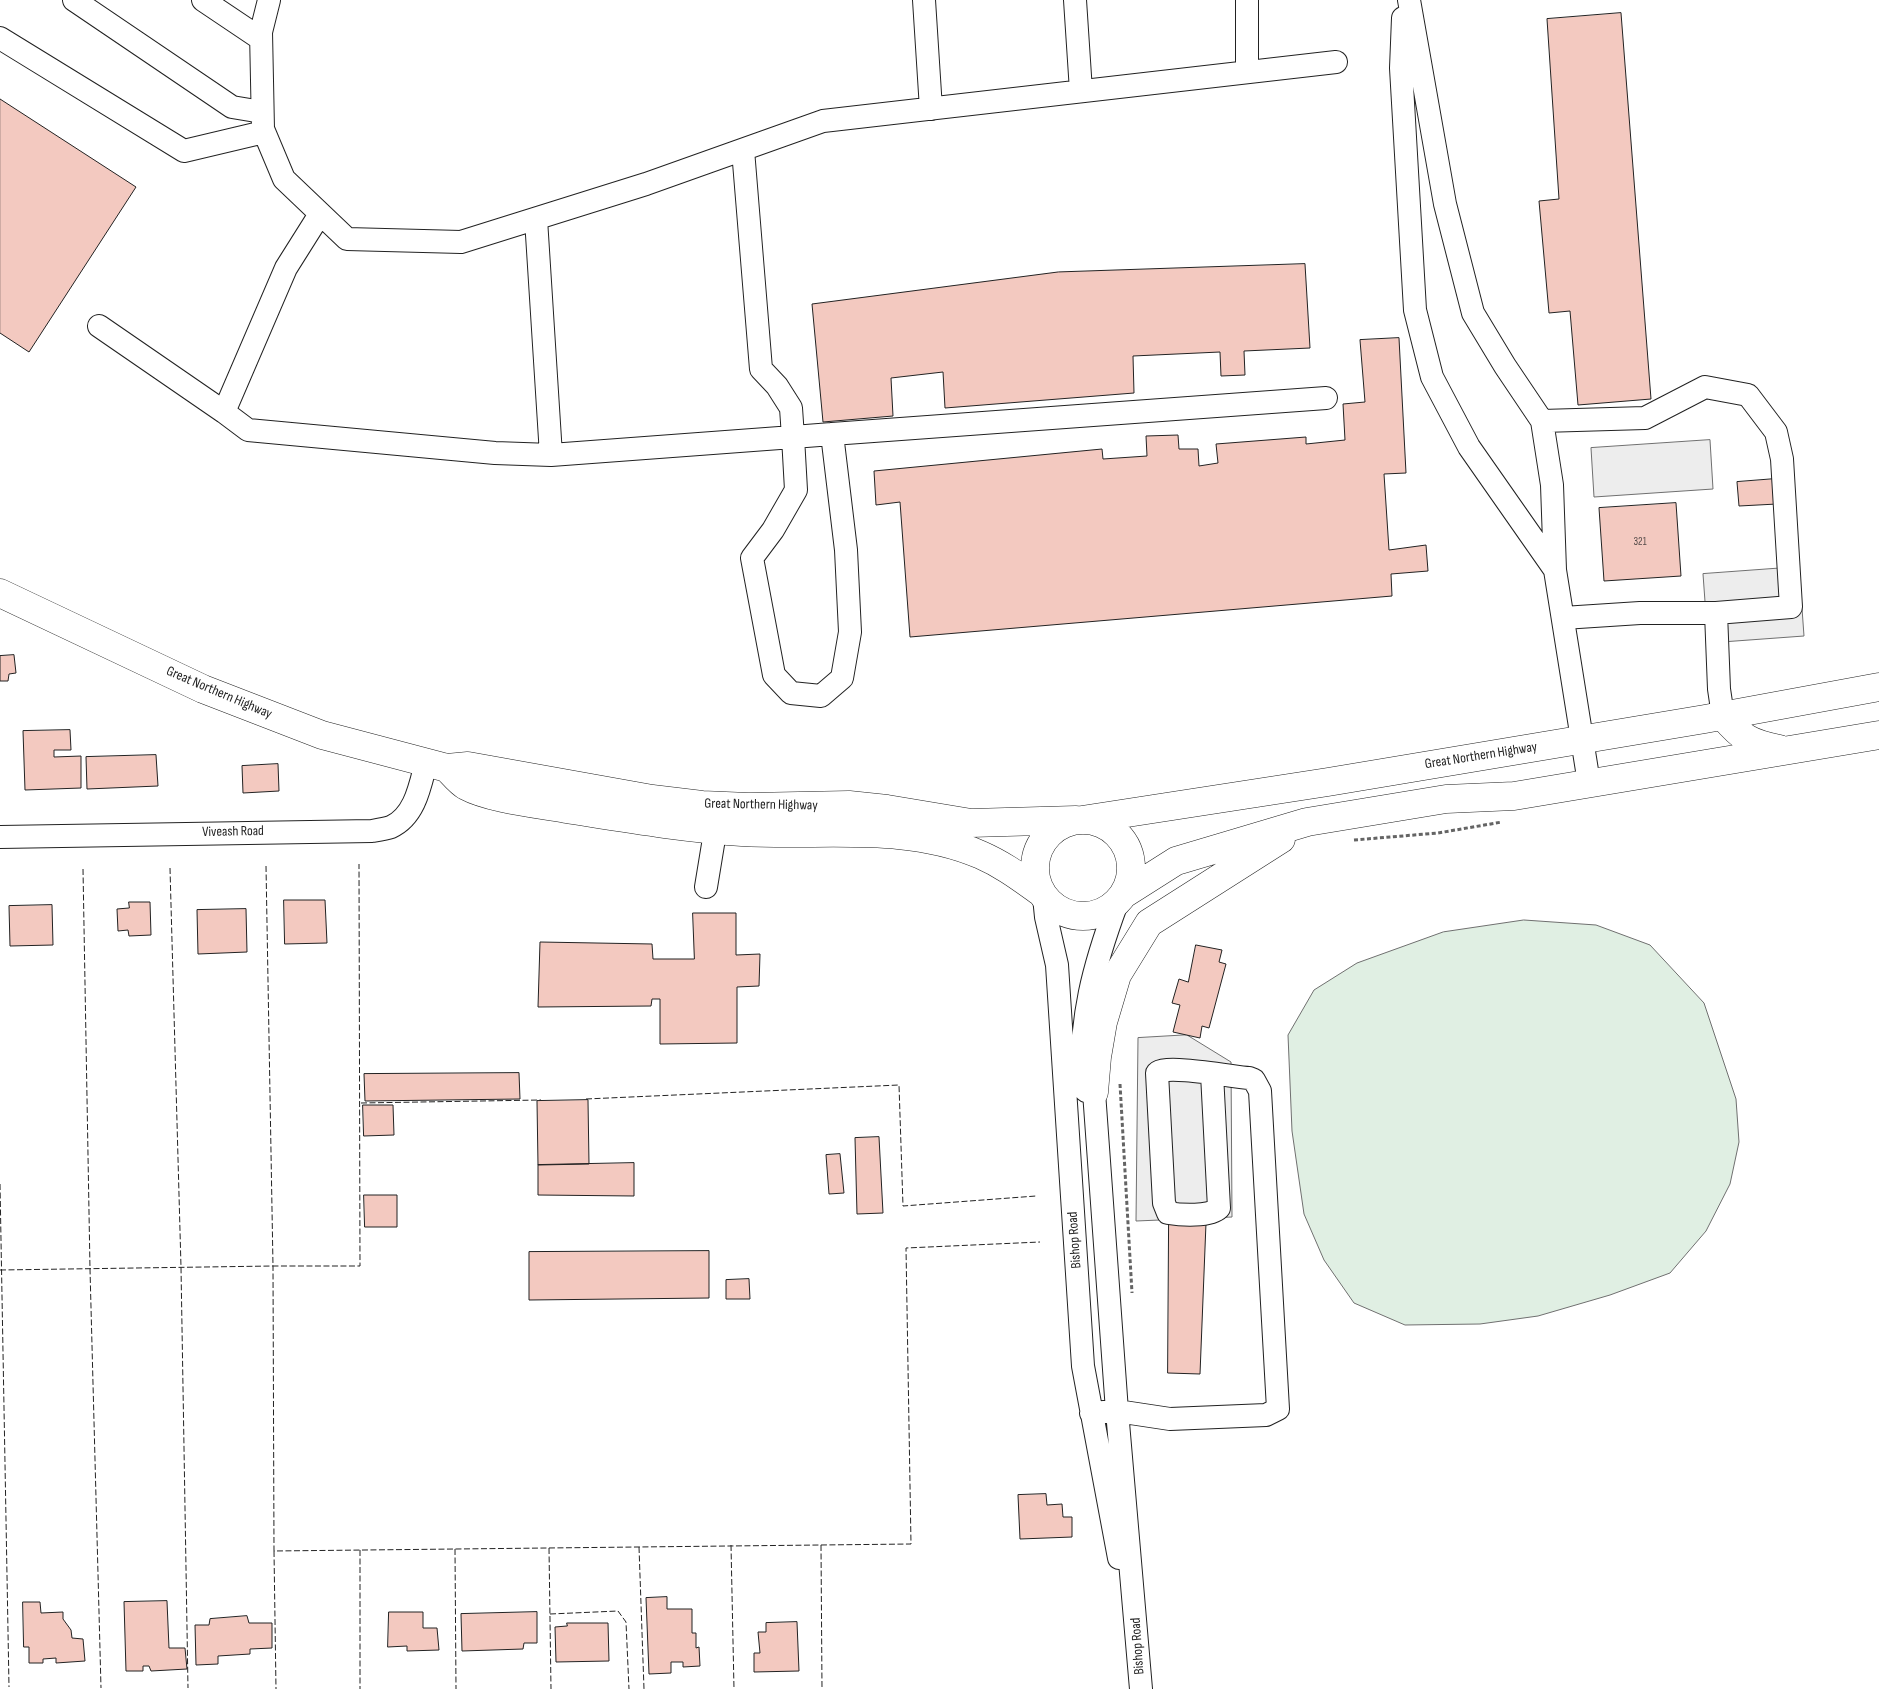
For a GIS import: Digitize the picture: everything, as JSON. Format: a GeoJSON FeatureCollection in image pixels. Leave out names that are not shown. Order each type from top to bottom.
{"type":"FeatureCollection","features":[{"type":"Feature","properties":{"kind":"main road","name":"Great Northern Highway"},"geometry":{"type":"LineString","coordinates":[[0,593],[203,689],[322,735],[437,766],[468,766],[652,799],[717,818],[879,833],[946,843],[980,855],[1008,869],[1043,895]]}},
{"type":"Feature","properties":{"kind":"main road","name":"Great Northern Highway"},"geometry":{"type":"LineString","coordinates":[[717,818],[849,805],[887,808],[971,823],[1079,820],[1328,782],[1582,740],[1723,716],[1879,686]]}},
{"type":"Feature","properties":{"kind":"main road"},"geometry":{"type":"LineString","coordinates":[[1723,716],[1741,737],[1763,746],[1785,751]]}},
{"type":"Feature","properties":{"kind":"main road"},"geometry":{"type":"LineString","coordinates":[[1120,898],[1131,874],[1128,854],[1118,836],[1102,824],[1079,820],[1056,828],[1042,843],[1035,863],[1036,878],[1043,895],[1059,910],[1079,916],[1099,914],[1176,861],[1307,822],[1446,799],[1514,796],[1879,735]]}},
{"type":"Feature","properties":{"kind":"main road"},"geometry":{"type":"LineString","coordinates":[[1094,1092],[1096,1057],[1103,1022],[1117,976],[1149,923],[1307,822]]}},
{"type":"Feature","properties":{"kind":"street"},"geometry":{"type":"LineString","coordinates":[[74,0],[232,107],[263,122]]}},
{"type":"Feature","properties":{"kind":"street"},"geometry":{"type":"LineString","coordinates":[[203,0],[261,39]]}},
{"type":"Feature","properties":{"kind":"street"},"geometry":{"type":"LineString","coordinates":[[269,0],[261,39],[263,122],[284,179],[347,239],[461,242],[646,184],[823,121],[1336,62]]}},
{"type":"Feature","properties":{"kind":"street"},"geometry":{"type":"LineString","coordinates":[[924,0],[931,109]]}},
{"type":"Feature","properties":{"kind":"street"},"geometry":{"type":"LineString","coordinates":[[1075,0],[1081,91]]}},
{"type":"Feature","properties":{"kind":"street"},"geometry":{"type":"LineString","coordinates":[[1247,0],[1247,72]]}},
{"type":"Feature","properties":{"kind":"street"},"geometry":{"type":"LineString","coordinates":[[1404,0],[1401,68],[1415,310],[1432,377],[1469,447],[1555,570]]}},
{"type":"Feature","properties":{"kind":"street"},"geometry":{"type":"LineString","coordinates":[[1409,0],[1445,204],[1473,312],[1504,366],[1542,421],[1552,486],[1555,570],[1589,784]]}},
{"type":"Feature","properties":{"kind":"street"},"geometry":{"type":"LineString","coordinates":[[0,38],[184,151],[263,122]]}},
{"type":"Feature","properties":{"kind":"street"},"geometry":{"type":"LineString","coordinates":[[743,150],[761,369],[777,386],[791,408],[796,490],[773,530],[752,558],[774,675],[791,693],[821,696],[842,678],[850,632],[846,550],[832,434]]}},
{"type":"Feature","properties":{"kind":"street"},"geometry":{"type":"LineString","coordinates":[[224,412],[286,268],[320,214]]}},
{"type":"Feature","properties":{"kind":"street"},"geometry":{"type":"LineString","coordinates":[[536,219],[551,455]]}},
{"type":"Feature","properties":{"kind":"street"},"geometry":{"type":"LineString","coordinates":[[99,326],[248,430],[495,453],[551,455],[1326,398]]}},
{"type":"Feature","properties":{"kind":"street"},"geometry":{"type":"LineString","coordinates":[[1542,421],[1645,418],[1705,386],[1748,395],[1776,432],[1782,458],[1791,607],[1716,613],[1640,613],[1563,618]]}},
{"type":"Feature","properties":{"kind":"street"},"geometry":{"type":"LineString","coordinates":[[1716,613],[1723,716]]}},
{"type":"Feature","properties":{"kind":"street","name":"Viveash Road"},"geometry":{"type":"LineString","coordinates":[[0,837],[372,831],[391,827],[406,816],[437,766]]}},
{"type":"Feature","properties":{"kind":"street"},"geometry":{"type":"LineString","coordinates":[[706,888],[717,818]]}},
{"type":"Feature","properties":{"kind":"street","name":"Bishop Road"},"geometry":{"type":"LineString","coordinates":[[1043,895],[1057,965],[1081,1341],[1091,1413],[1120,1567],[1124,1571],[1132,1573]]}},
{"type":"Feature","properties":{"kind":"street"},"geometry":{"type":"LineString","coordinates":[[1094,1092],[1086,1091],[1082,1087],[1082,1028],[1095,969],[1120,898]]}},
{"type":"Feature","properties":{"kind":"street"},"geometry":{"type":"LineString","coordinates":[[1091,1413],[1117,1411],[1170,1419],[1266,1415],[1278,1409],[1260,1090],[1258,1084],[1249,1078],[1212,1074],[1165,1069],[1157,1073],[1164,1203],[1168,1213],[1209,1213],[1220,1208],[1212,1074]]}},
{"type":"Feature","properties":{"kind":"street","name":"Bishop Road"},"geometry":{"type":"LineString","coordinates":[[1094,1092],[1117,1411],[1141,1689]]}},
{"type":"Feature","properties":{"kind":"green space"},"geometry":{"type":"Polygon","coordinates":[[[1524,920],[1596,925],[1650,945],[1704,1003],[1736,1099],[1739,1142],[1730,1184],[1706,1231],[1670,1273],[1610,1295],[1538,1316],[1480,1324],[1405,1325],[1354,1303],[1324,1260],[1304,1214],[1292,1131],[1288,1035],[1314,990],[1357,963],[1443,932],[1524,920]]]}},
{"type":"Feature","properties":{"kind":"shaded area"},"geometry":{"type":"Polygon","coordinates":[[[1710,440],[1713,489],[1594,497],[1591,448],[1710,440]]]}},
{"type":"Feature","properties":{"kind":"shaded area"},"geometry":{"type":"Polygon","coordinates":[[[1799,567],[1804,636],[1708,643],[1703,574],[1799,567]]]}},
{"type":"Feature","properties":{"kind":"shaded area"},"geometry":{"type":"Polygon","coordinates":[[[1187,1035],[1231,1062],[1232,1217],[1136,1221],[1138,1038],[1187,1035]]]}},
{"type":"Feature","properties":{"kind":"building"},"geometry":{"type":"Polygon","coordinates":[[[1621,13],[1651,399],[1578,405],[1570,311],[1549,313],[1539,201],[1559,199],[1547,19],[1621,13]]]}},
{"type":"Feature","properties":{"kind":"building"},"geometry":{"type":"Polygon","coordinates":[[[0,99],[136,187],[29,352],[0,333],[0,99]]]}},
{"type":"Feature","properties":{"kind":"building"},"geometry":{"type":"Polygon","coordinates":[[[1305,264],[1310,348],[1244,351],[1245,375],[1221,376],[1220,352],[1133,356],[1134,393],[945,408],[943,372],[891,378],[893,416],[823,422],[812,304],[1058,272],[1305,264]]]}},
{"type":"Feature","properties":{"kind":"building"},"geometry":{"type":"Polygon","coordinates":[[[1399,338],[1406,473],[1384,474],[1389,550],[1426,545],[1428,571],[1391,574],[1392,596],[910,637],[900,502],[876,505],[874,471],[1102,449],[1103,459],[1147,456],[1146,436],[1178,435],[1179,449],[1198,449],[1199,466],[1218,463],[1216,444],[1306,437],[1306,444],[1345,440],[1343,404],[1365,402],[1360,340],[1399,338]]]}},
{"type":"Feature","properties":{"kind":"building"},"geometry":{"type":"Polygon","coordinates":[[[1775,479],[1777,504],[1739,506],[1737,482],[1775,479]]]}},
{"type":"Feature","properties":{"kind":"building"},"geometry":{"type":"Polygon","coordinates":[[[1676,503],[1681,576],[1604,581],[1599,508],[1676,503]]]}},
{"type":"Feature","properties":{"kind":"building"},"geometry":{"type":"Polygon","coordinates":[[[14,655],[16,673],[9,674],[8,681],[0,681],[0,656],[14,655]]]}},
{"type":"Feature","properties":{"kind":"building"},"geometry":{"type":"Polygon","coordinates":[[[70,730],[71,750],[54,750],[54,757],[81,756],[81,788],[25,790],[23,731],[70,730]]]}},
{"type":"Feature","properties":{"kind":"building"},"geometry":{"type":"Polygon","coordinates":[[[156,755],[158,786],[87,789],[86,757],[156,755]]]}},
{"type":"Feature","properties":{"kind":"building"},"geometry":{"type":"Polygon","coordinates":[[[278,764],[279,791],[243,793],[242,766],[278,764]]]}},
{"type":"Feature","properties":{"kind":"building"},"geometry":{"type":"Polygon","coordinates":[[[284,900],[325,900],[327,943],[285,944],[284,900]]]}},
{"type":"Feature","properties":{"kind":"building"},"geometry":{"type":"Polygon","coordinates":[[[129,902],[150,902],[151,935],[129,936],[128,930],[118,931],[117,909],[129,908],[129,902]]]}},
{"type":"Feature","properties":{"kind":"building"},"geometry":{"type":"Polygon","coordinates":[[[52,905],[53,945],[10,946],[9,906],[52,905]]]}},
{"type":"Feature","properties":{"kind":"building"},"geometry":{"type":"Polygon","coordinates":[[[246,909],[247,952],[198,954],[197,910],[246,909]]]}},
{"type":"Feature","properties":{"kind":"building"},"geometry":{"type":"Polygon","coordinates":[[[693,913],[736,913],[736,955],[760,954],[759,986],[737,987],[737,1043],[660,1044],[660,999],[652,999],[651,1006],[538,1007],[540,942],[652,944],[653,959],[694,959],[693,913]]]}},
{"type":"Feature","properties":{"kind":"building"},"geometry":{"type":"Polygon","coordinates":[[[1196,945],[1222,950],[1219,962],[1226,964],[1209,1028],[1202,1026],[1200,1038],[1173,1032],[1180,1005],[1172,1003],[1179,979],[1188,982],[1196,945]]]}},
{"type":"Feature","properties":{"kind":"building"},"geometry":{"type":"Polygon","coordinates":[[[519,1073],[520,1099],[365,1101],[364,1074],[519,1073]]]}},
{"type":"Feature","properties":{"kind":"building"},"geometry":{"type":"Polygon","coordinates":[[[588,1100],[589,1164],[538,1165],[537,1101],[588,1100]]]}},
{"type":"Feature","properties":{"kind":"building"},"geometry":{"type":"Polygon","coordinates":[[[363,1105],[393,1105],[394,1135],[364,1136],[363,1105]]]}},
{"type":"Feature","properties":{"kind":"building"},"geometry":{"type":"Polygon","coordinates":[[[879,1137],[883,1213],[857,1214],[855,1138],[879,1137]]]}},
{"type":"Feature","properties":{"kind":"building"},"geometry":{"type":"Polygon","coordinates":[[[840,1154],[844,1193],[829,1194],[826,1155],[840,1154]]]}},
{"type":"Feature","properties":{"kind":"building"},"geometry":{"type":"Polygon","coordinates":[[[634,1163],[634,1196],[538,1195],[538,1165],[634,1163]]]}},
{"type":"Feature","properties":{"kind":"building"},"geometry":{"type":"Polygon","coordinates":[[[364,1195],[397,1195],[397,1227],[365,1227],[364,1195]]]}},
{"type":"Feature","properties":{"kind":"building"},"geometry":{"type":"Polygon","coordinates":[[[1169,1222],[1206,1223],[1200,1374],[1168,1373],[1169,1222]]]}},
{"type":"Feature","properties":{"kind":"building"},"geometry":{"type":"Polygon","coordinates":[[[709,1251],[709,1298],[529,1300],[529,1252],[709,1251]]]}},
{"type":"Feature","properties":{"kind":"building"},"geometry":{"type":"Polygon","coordinates":[[[749,1279],[750,1299],[726,1299],[726,1280],[749,1279]]]}},
{"type":"Feature","properties":{"kind":"building"},"geometry":{"type":"Polygon","coordinates":[[[1046,1494],[1047,1505],[1062,1504],[1063,1517],[1072,1517],[1072,1537],[1020,1539],[1018,1495],[1046,1494]]]}},
{"type":"Feature","properties":{"kind":"building"},"geometry":{"type":"Polygon","coordinates":[[[667,1597],[667,1609],[692,1609],[692,1633],[696,1633],[696,1648],[699,1647],[700,1666],[683,1667],[683,1662],[671,1662],[671,1673],[649,1674],[646,1598],[667,1597]]]}},
{"type":"Feature","properties":{"kind":"building"},"geometry":{"type":"Polygon","coordinates":[[[167,1601],[169,1648],[185,1648],[187,1669],[151,1671],[149,1666],[143,1666],[143,1671],[126,1671],[124,1602],[167,1601]]]}},
{"type":"Feature","properties":{"kind":"building"},"geometry":{"type":"Polygon","coordinates":[[[23,1602],[40,1602],[41,1613],[63,1612],[63,1619],[71,1630],[72,1638],[83,1639],[85,1661],[56,1663],[56,1658],[43,1659],[43,1663],[29,1663],[29,1647],[24,1647],[23,1602]]]}},
{"type":"Feature","properties":{"kind":"building"},"geometry":{"type":"Polygon","coordinates":[[[389,1612],[423,1612],[423,1628],[437,1628],[439,1650],[407,1651],[407,1646],[388,1647],[389,1612]]]}},
{"type":"Feature","properties":{"kind":"building"},"geometry":{"type":"Polygon","coordinates":[[[537,1612],[537,1643],[524,1643],[523,1649],[462,1651],[461,1614],[537,1612]]]}},
{"type":"Feature","properties":{"kind":"building"},"geometry":{"type":"Polygon","coordinates":[[[247,1616],[249,1623],[272,1623],[272,1648],[250,1649],[250,1654],[218,1656],[218,1664],[196,1665],[195,1625],[209,1625],[210,1619],[247,1616]]]}},
{"type":"Feature","properties":{"kind":"building"},"geometry":{"type":"Polygon","coordinates":[[[797,1622],[799,1671],[754,1672],[754,1653],[760,1653],[758,1632],[766,1632],[766,1623],[797,1622]]]}},
{"type":"Feature","properties":{"kind":"building"},"geometry":{"type":"Polygon","coordinates":[[[567,1623],[608,1623],[609,1661],[556,1662],[555,1627],[567,1626],[567,1623]]]}},
{"type":"Feature","properties":{"kind":"fence"},"geometry":{"type":"LineString","coordinates":[[266,866],[273,1266],[360,1266],[359,864]]}},
{"type":"Feature","properties":{"kind":"fence"},"geometry":{"type":"LineString","coordinates":[[170,868],[181,1267],[188,1688]]}},
{"type":"Feature","properties":{"kind":"fence"},"geometry":{"type":"LineString","coordinates":[[83,869],[90,1269],[101,1688]]}},
{"type":"Feature","properties":{"kind":"fence"},"geometry":{"type":"LineString","coordinates":[[586,1099],[899,1085],[903,1206],[1036,1196]]}},
{"type":"Feature","properties":{"kind":"fence"},"geometry":{"type":"LineString","coordinates":[[361,1103],[541,1100]]}},
{"type":"Feature","properties":{"kind":"fence"},"geometry":{"type":"LineString","coordinates":[[0,1184],[9,1687]]}},
{"type":"Feature","properties":{"kind":"fence"},"geometry":{"type":"LineString","coordinates":[[0,1270],[273,1266],[274,1551],[911,1544],[906,1248],[1040,1242]]}},
{"type":"Feature","properties":{"kind":"fence"},"geometry":{"type":"LineString","coordinates":[[731,1545],[734,1689]]}},
{"type":"Feature","properties":{"kind":"fence"},"geometry":{"type":"LineString","coordinates":[[821,1545],[822,1689]]}},
{"type":"Feature","properties":{"kind":"fence"},"geometry":{"type":"LineString","coordinates":[[639,1547],[644,1689]]}},
{"type":"Feature","properties":{"kind":"fence"},"geometry":{"type":"LineString","coordinates":[[549,1548],[551,1689]]}},
{"type":"Feature","properties":{"kind":"fence"},"geometry":{"type":"LineString","coordinates":[[455,1549],[456,1689]]}},
{"type":"Feature","properties":{"kind":"fence"},"geometry":{"type":"LineString","coordinates":[[360,1550],[360,1689]]}},
{"type":"Feature","properties":{"kind":"fence"},"geometry":{"type":"LineString","coordinates":[[274,1551],[276,1689]]}},
{"type":"Feature","properties":{"kind":"fence"},"geometry":{"type":"LineString","coordinates":[[550,1614],[618,1611],[626,1622],[629,1689]]}}]}
